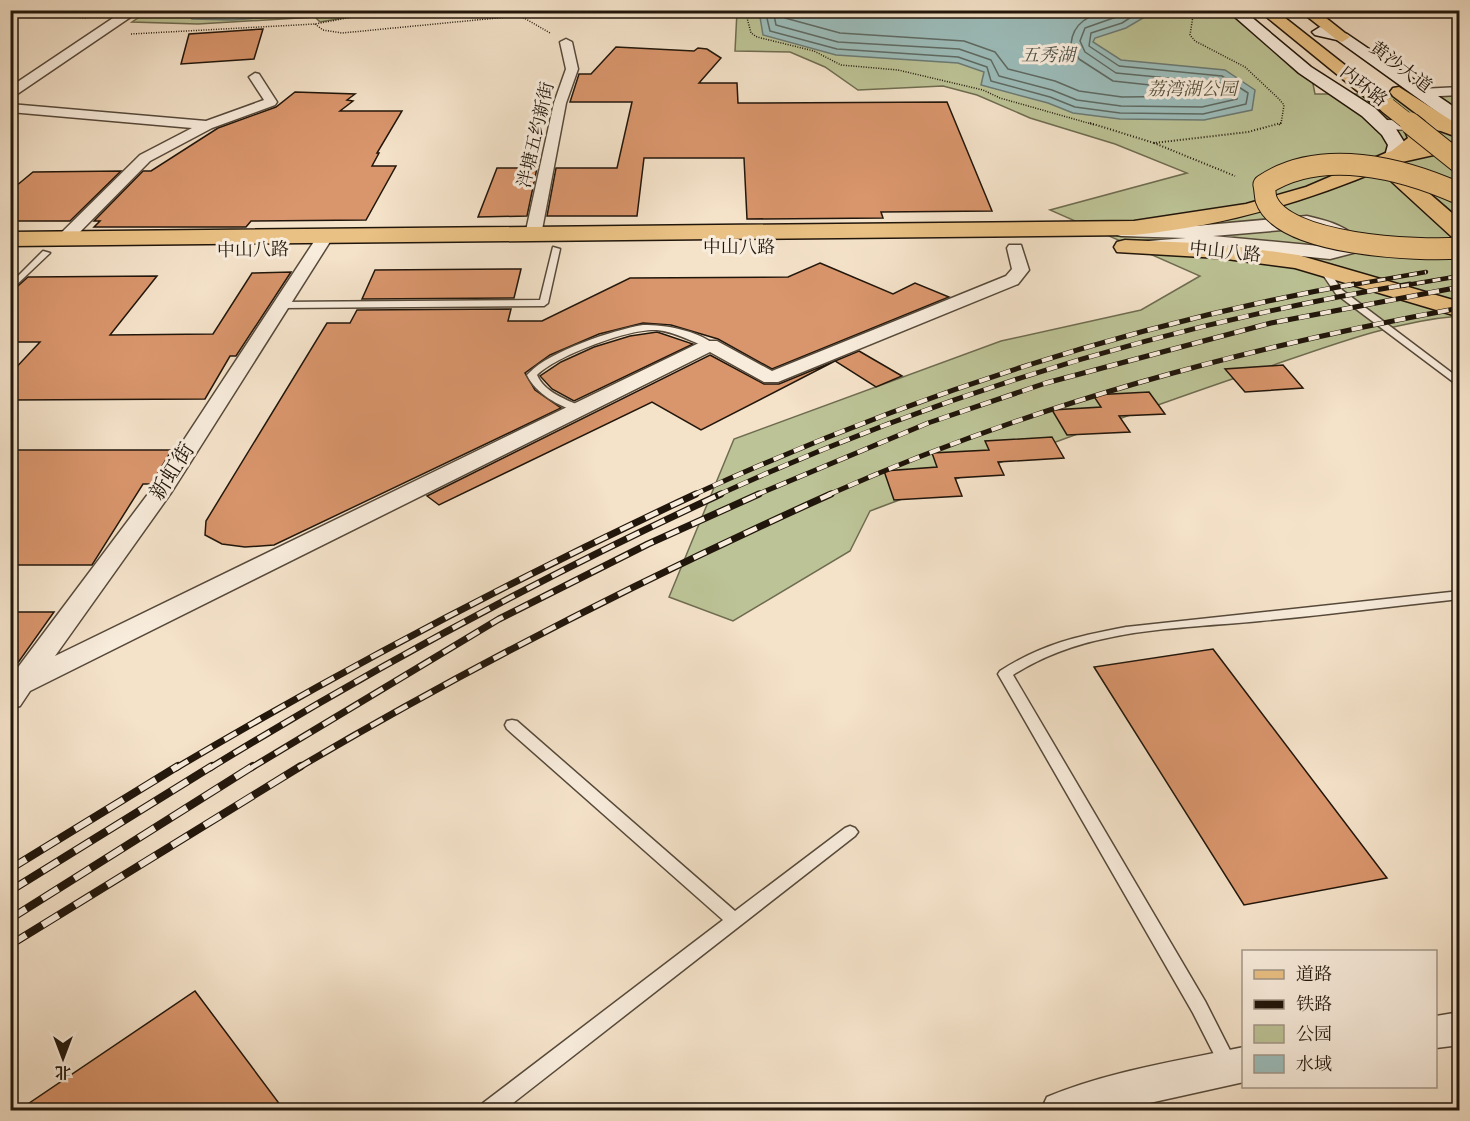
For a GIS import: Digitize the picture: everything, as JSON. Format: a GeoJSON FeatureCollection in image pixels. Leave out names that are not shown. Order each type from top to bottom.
{"type":"FeatureCollection","features":[{"type":"Feature","properties":{"kind":"main road"},"geometry":{"type":"LineString","coordinates":[[1234,10],[1307,72],[1341,91]]}},
{"type":"Feature","properties":{"kind":"main road"},"geometry":{"type":"LineString","coordinates":[[1246,10],[1382,125],[1397,145],[1392,162],[1399,178],[1460,232]]}},
{"type":"Feature","properties":{"kind":"main road","name":"黄沙大道"},"geometry":{"type":"LineString","coordinates":[[1266,10],[1410,125],[1417,139],[1409,148],[1395,156]]}},
{"type":"Feature","properties":{"kind":"main road","name":"内环路"},"geometry":{"type":"LineString","coordinates":[[1266,10],[1460,163]]}},
{"type":"Feature","properties":{"kind":"main road","name":"黄沙大道"},"geometry":{"type":"LineString","coordinates":[[1289,10],[1456,126]]}},
{"type":"Feature","properties":{"kind":"main road","name":"内环路"},"geometry":{"type":"LineString","coordinates":[[1289,10],[1460,140]]}},
{"type":"Feature","properties":{"kind":"main road"},"geometry":{"type":"LineString","coordinates":[[1306,10],[1421,93],[1456,126]]}},
{"type":"Feature","properties":{"kind":"main road"},"geometry":{"type":"LineString","coordinates":[[1317,10],[1347,34],[1357,48]]}},
{"type":"Feature","properties":{"kind":"main road"},"geometry":{"type":"LineString","coordinates":[[1320,32],[1342,37]]}},
{"type":"Feature","properties":{"kind":"main road"},"geometry":{"type":"LineString","coordinates":[[1395,156],[1418,150],[1460,148]]}},
{"type":"Feature","properties":{"kind":"main road","name":"中山八路"},"geometry":{"type":"LineString","coordinates":[[10,253],[533,236],[1102,230],[1175,224],[1251,210],[1321,188],[1395,156]]}},
{"type":"Feature","properties":{"kind":"main road"},"geometry":{"type":"LineString","coordinates":[[1460,194],[1436,183],[1390,171],[1331,166],[1300,168],[1276,175],[1264,185],[1263,193],[1272,208],[1293,224],[1338,239],[1397,249],[1460,248]]}},
{"type":"Feature","properties":{"kind":"main road","name":"中山八路"},"geometry":{"type":"LineString","coordinates":[[10,239],[556,249],[1140,246],[1245,253],[1323,269],[1460,310]]}},
{"type":"Feature","properties":{"kind":"street"},"geometry":{"type":"LineString","coordinates":[[10,83],[123,10]]}},
{"type":"Feature","properties":{"kind":"street"},"geometry":{"type":"LineString","coordinates":[[10,94],[135,10]]}},
{"type":"Feature","properties":{"kind":"street","name":"泮塘五约新街"},"geometry":{"type":"LineString","coordinates":[[533,236],[560,103],[572,69],[566,42]]}},
{"type":"Feature","properties":{"kind":"street"},"geometry":{"type":"LineString","coordinates":[[64,239],[145,158],[207,125],[271,102],[255,77]]}},
{"type":"Feature","properties":{"kind":"street"},"geometry":{"type":"LineString","coordinates":[[1421,93],[1460,91]]}},
{"type":"Feature","properties":{"kind":"street"},"geometry":{"type":"LineString","coordinates":[[10,108],[207,125]]}},
{"type":"Feature","properties":{"kind":"street"},"geometry":{"type":"LineString","coordinates":[[1382,125],[1456,126]]}},
{"type":"Feature","properties":{"kind":"street"},"geometry":{"type":"LineString","coordinates":[[1102,230],[1195,232],[1307,222],[1337,231],[1352,244],[1350,248],[1343,251],[1330,253],[1221,242],[1140,246]]}},
{"type":"Feature","properties":{"kind":"street","name":"新虹街"},"geometry":{"type":"LineString","coordinates":[[16,692],[160,493],[320,244]]}},
{"type":"Feature","properties":{"kind":"street"},"geometry":{"type":"LineString","coordinates":[[16,692],[710,345],[771,378],[1012,280],[1021,270],[1016,248]]}},
{"type":"Feature","properties":{"kind":"street"},"geometry":{"type":"LineString","coordinates":[[1437,1032],[1460,1028]]}},
{"type":"Feature","properties":{"kind":"street"},"geometry":{"type":"LineString","coordinates":[[1060,1110],[1107,1095],[1236,1066]]}},
{"type":"Feature","properties":{"kind":"lane"},"geometry":{"type":"LineString","coordinates":[[280,305],[544,303],[556,249]]}},
{"type":"Feature","properties":{"kind":"lane"},"geometry":{"type":"LineString","coordinates":[[10,289],[46,253]]}},
{"type":"Feature","properties":{"kind":"lane"},"geometry":{"type":"LineString","coordinates":[[1323,269],[1339,292],[1460,384]]}},
{"type":"Feature","properties":{"kind":"lane"},"geometry":{"type":"LineString","coordinates":[[578,409],[545,391],[534,381],[532,375],[541,365],[613,333],[635,329],[652,327],[681,331],[710,345]]}},
{"type":"Feature","properties":{"kind":"lane"},"geometry":{"type":"LineString","coordinates":[[1236,1066],[1199,1007],[1005,674],[1020,662],[1086,639],[1176,626],[1460,595]]}},
{"type":"Feature","properties":{"kind":"lane"},"geometry":{"type":"LineString","coordinates":[[512,725],[735,921]]}},
{"type":"Feature","properties":{"kind":"lane"},"geometry":{"type":"LineString","coordinates":[[490,1110],[850,831]]}},
{"type":"Feature","properties":{"kind":"path"},"geometry":{"type":"LineString","coordinates":[[337,20],[334,18],[375,10]]}},
{"type":"Feature","properties":{"kind":"path"},"geometry":{"type":"LineString","coordinates":[[101,33],[133,34],[315,24],[390,10]]}},
{"type":"Feature","properties":{"kind":"path"},"geometry":{"type":"LineString","coordinates":[[510,10],[566,42]]}},
{"type":"Feature","properties":{"kind":"path"},"geometry":{"type":"LineString","coordinates":[[315,24],[324,30],[342,33],[518,16],[552,10]]}},
{"type":"Feature","properties":{"kind":"path"},"geometry":{"type":"LineString","coordinates":[[745,10],[751,33],[757,37],[814,51],[841,65],[898,70],[983,90],[1000,98],[1048,110],[1154,143],[1235,176]]}},
{"type":"Feature","properties":{"kind":"path"},"geometry":{"type":"LineString","coordinates":[[1154,143],[1248,132],[1281,124],[1284,105],[1272,89],[1238,63],[1198,45],[1191,34],[1193,16],[1186,10]]}},
{"type":"Feature","properties":{"kind":"path"},"geometry":{"type":"LineString","coordinates":[[10,13],[91,18]]}},
{"type":"Feature","properties":{"kind":"green space"},"geometry":{"type":"Polygon","coordinates":[[[150,10],[385,11],[320,22],[315,17],[198,24],[132,22],[150,10]]]}},
{"type":"Feature","properties":{"kind":"green space","name":"荔湾湖公园"},"geometry":{"type":"Polygon","coordinates":[[[737,11],[1231,11],[1312,79],[1315,94],[1459,94],[1459,316],[1406,324],[1327,346],[1107,423],[870,511],[850,551],[733,621],[669,597],[734,439],[1001,341],[1141,310],[1200,276],[1050,210],[1187,173],[1115,144],[1030,118],[977,95],[943,86],[858,90],[825,67],[790,52],[735,51],[737,11]]]}},
{"type":"Feature","properties":{"kind":"water"},"geometry":{"type":"Polygon","coordinates":[[[184,11],[352,11],[233,20],[192,19],[184,11]]]}},
{"type":"Feature","properties":{"kind":"water","name":"五秀湖"},"geometry":{"type":"Polygon","coordinates":[[[759,11],[1217,11],[1215,14],[1206,15],[1148,15],[1126,28],[1095,38],[1093,42],[1121,60],[1225,70],[1255,90],[1252,110],[1204,120],[1120,119],[1073,113],[1048,103],[981,85],[984,72],[958,63],[836,55],[763,35],[759,11]]]}},
{"type":"Feature","properties":{"kind":"building"},"geometry":{"type":"Polygon","coordinates":[[[263,29],[254,59],[181,64],[189,34],[263,29]]]}},
{"type":"Feature","properties":{"kind":"building"},"geometry":{"type":"Polygon","coordinates":[[[616,47],[694,51],[698,48],[707,49],[721,58],[699,83],[737,83],[738,103],[947,102],[992,211],[881,212],[883,218],[747,219],[744,158],[644,158],[637,216],[547,216],[556,168],[617,168],[632,102],[570,102],[579,74],[591,74],[616,47]]]}},
{"type":"Feature","properties":{"kind":"building"},"geometry":{"type":"Polygon","coordinates":[[[295,92],[355,94],[347,100],[353,101],[340,111],[402,111],[377,153],[379,153],[372,166],[396,166],[366,220],[251,221],[246,227],[94,227],[100,221],[94,221],[143,171],[151,171],[218,128],[276,107],[295,92]]]}},
{"type":"Feature","properties":{"kind":"building"},"geometry":{"type":"Polygon","coordinates":[[[497,168],[537,168],[527,216],[478,217],[497,168]]]}},
{"type":"Feature","properties":{"kind":"building"},"geometry":{"type":"Polygon","coordinates":[[[121,171],[70,221],[10,221],[10,191],[33,172],[121,171]]]}},
{"type":"Feature","properties":{"kind":"building"},"geometry":{"type":"Polygon","coordinates":[[[820,263],[893,294],[915,283],[949,297],[772,369],[718,339],[671,325],[643,323],[599,334],[550,355],[525,373],[535,390],[561,408],[274,545],[245,547],[222,544],[205,535],[206,521],[327,323],[350,323],[357,310],[511,309],[508,321],[542,321],[630,278],[788,277],[820,263]]]}},
{"type":"Feature","properties":{"kind":"building"},"geometry":{"type":"Polygon","coordinates":[[[521,269],[514,298],[362,299],[375,270],[521,269]]]}},
{"type":"Feature","properties":{"kind":"building"},"geometry":{"type":"Polygon","coordinates":[[[291,272],[236,356],[230,356],[205,399],[10,400],[10,374],[40,342],[10,342],[10,293],[28,277],[157,276],[110,335],[213,334],[252,273],[291,272]]]}},
{"type":"Feature","properties":{"kind":"building"},"geometry":{"type":"Polygon","coordinates":[[[657,332],[693,344],[574,401],[552,389],[540,376],[561,362],[594,347],[630,336],[657,332]]]}},
{"type":"Feature","properties":{"kind":"building"},"geometry":{"type":"Polygon","coordinates":[[[859,351],[902,376],[876,387],[835,361],[859,351]]]}},
{"type":"Feature","properties":{"kind":"building"},"geometry":{"type":"Polygon","coordinates":[[[710,355],[764,384],[779,384],[835,361],[701,430],[652,402],[439,505],[427,496],[710,355]]]}},
{"type":"Feature","properties":{"kind":"building"},"geometry":{"type":"Polygon","coordinates":[[[1283,365],[1303,388],[1245,392],[1225,369],[1283,365]]]}},
{"type":"Feature","properties":{"kind":"building"},"geometry":{"type":"Polygon","coordinates":[[[1149,392],[1165,414],[1119,416],[1130,432],[1067,435],[1052,410],[1101,407],[1093,395],[1149,392]]]}},
{"type":"Feature","properties":{"kind":"building"},"geometry":{"type":"Polygon","coordinates":[[[1052,437],[1064,458],[998,462],[1004,475],[955,478],[962,496],[894,500],[884,471],[937,467],[932,453],[989,450],[985,441],[1052,437]]]}},
{"type":"Feature","properties":{"kind":"building"},"geometry":{"type":"Polygon","coordinates":[[[10,450],[172,450],[151,484],[143,484],[92,565],[10,565],[10,450]]]}},
{"type":"Feature","properties":{"kind":"building"},"geometry":{"type":"Polygon","coordinates":[[[10,612],[54,612],[10,674],[10,612]]]}},
{"type":"Feature","properties":{"kind":"building"},"geometry":{"type":"Polygon","coordinates":[[[1213,649],[1387,878],[1244,905],[1094,667],[1213,649]]]}},
{"type":"Feature","properties":{"kind":"building"},"geometry":{"type":"Polygon","coordinates":[[[195,991],[284,1110],[19,1110],[195,991]]]}},
{"type":"Feature","properties":{"kind":"railway"},"geometry":{"type":"LineString","coordinates":[[1346,286],[1426,272]]}},
{"type":"Feature","properties":{"kind":"railway"},"geometry":{"type":"LineString","coordinates":[[1401,286],[1460,276]]}},
{"type":"Feature","properties":{"kind":"railway"},"geometry":{"type":"LineString","coordinates":[[693,495],[853,427],[1017,369],[1100,343],[1184,321],[1354,284]]}},
{"type":"Feature","properties":{"kind":"railway"},"geometry":{"type":"LineString","coordinates":[[718,495],[885,425],[971,394],[1057,367],[1232,320],[1321,300],[1410,284]]}},
{"type":"Feature","properties":{"kind":"railway"},"geometry":{"type":"LineString","coordinates":[[756,495],[928,423],[1046,383],[1271,323],[1460,287]]}},
{"type":"Feature","properties":{"kind":"railway"},"geometry":{"type":"LineString","coordinates":[[828,495],[981,433],[1138,383],[1298,341],[1460,308]]}},
{"type":"Feature","properties":{"kind":"railway"},"geometry":{"type":"LineString","coordinates":[[176,768],[368,659],[563,558],[696,494]]}},
{"type":"Feature","properties":{"kind":"railway"},"geometry":{"type":"LineString","coordinates":[[210,768],[335,694],[461,624],[590,557],[721,494]]}},
{"type":"Feature","properties":{"kind":"railway"},"geometry":{"type":"LineString","coordinates":[[251,768],[499,619],[648,544],[759,494]]}},
{"type":"Feature","properties":{"kind":"railway"},"geometry":{"type":"LineString","coordinates":[[298,768],[363,730],[561,624],[695,557],[831,494]]}},
{"type":"Feature","properties":{"kind":"railway"},"geometry":{"type":"LineString","coordinates":[[10,869],[178,766]]}},
{"type":"Feature","properties":{"kind":"railway"},"geometry":{"type":"LineString","coordinates":[[10,891],[212,766]]}},
{"type":"Feature","properties":{"kind":"railway"},"geometry":{"type":"LineString","coordinates":[[10,919],[253,766]]}},
{"type":"Feature","properties":{"kind":"railway"},"geometry":{"type":"LineString","coordinates":[[10,945],[301,766]]}}]}
